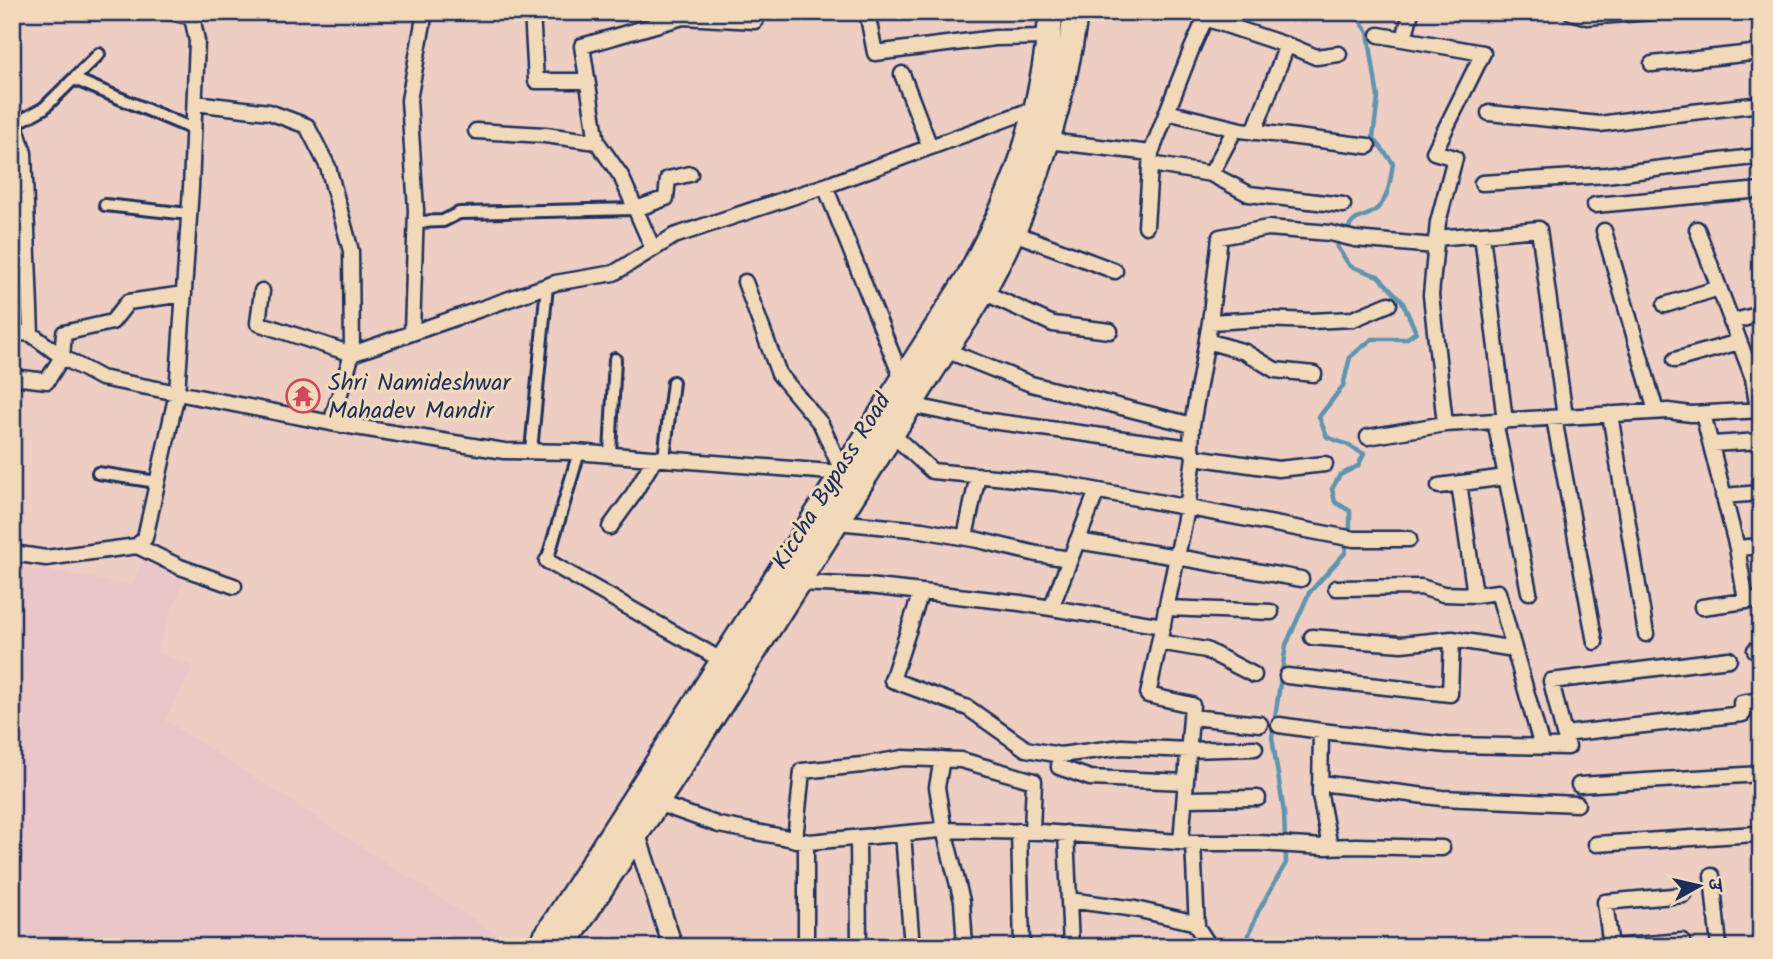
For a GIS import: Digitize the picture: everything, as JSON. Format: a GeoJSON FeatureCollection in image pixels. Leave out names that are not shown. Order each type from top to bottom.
{"type":"FeatureCollection","features":[{"type":"Feature","properties":{"kind":"main road"},"geometry":{"type":"LineString","coordinates":[[666,770],[723,661],[789,576],[852,479],[902,379],[968,278],[1011,223],[1017,171],[1036,107],[1051,12]]}},
{"type":"Feature","properties":{"kind":"main road","name":"Kiccha Bypass Road"},"geometry":{"type":"LineString","coordinates":[[563,947],[603,865],[636,836],[641,802],[666,770],[789,576],[836,522],[852,479],[892,434],[983,292],[1011,223],[1036,179],[1069,57],[1076,12]]}},
{"type":"Feature","properties":{"kind":"main road"},"geometry":{"type":"LineString","coordinates":[[539,947],[603,865],[641,802]]}},
{"type":"Feature","properties":{"kind":"street"},"geometry":{"type":"LineString","coordinates":[[137,546],[145,538],[177,393],[189,215],[197,41],[192,14],[170,12]]}},
{"type":"Feature","properties":{"kind":"street"},"geometry":{"type":"LineString","coordinates":[[412,332],[415,222],[409,100],[425,12]]}},
{"type":"Feature","properties":{"kind":"street"},"geometry":{"type":"LineString","coordinates":[[532,12],[536,81],[587,81]]}},
{"type":"Feature","properties":{"kind":"street"},"geometry":{"type":"LineString","coordinates":[[653,248],[621,176],[597,142],[582,46],[683,15],[755,21],[756,12]]}},
{"type":"Feature","properties":{"kind":"street"},"geometry":{"type":"LineString","coordinates":[[867,12],[875,53],[995,38],[1049,37]]}},
{"type":"Feature","properties":{"kind":"street"},"geometry":{"type":"LineString","coordinates":[[1404,39],[1411,12]]}},
{"type":"Feature","properties":{"kind":"street"},"geometry":{"type":"LineString","coordinates":[[1571,12],[1588,15],[1651,12]]}},
{"type":"Feature","properties":{"kind":"street"},"geometry":{"type":"LineString","coordinates":[[1146,226],[1151,159],[1167,112],[1207,15],[1316,57],[1339,54]]}},
{"type":"Feature","properties":{"kind":"street"},"geometry":{"type":"LineString","coordinates":[[1379,35],[1483,53],[1434,152],[1455,158],[1437,222],[1431,295],[1446,424]]}},
{"type":"Feature","properties":{"kind":"street"},"geometry":{"type":"LineString","coordinates":[[1254,132],[1287,45]]}},
{"type":"Feature","properties":{"kind":"street"},"geometry":{"type":"LineString","coordinates":[[1652,64],[1761,52]]}},
{"type":"Feature","properties":{"kind":"street"},"geometry":{"type":"LineString","coordinates":[[31,334],[19,208],[24,153],[13,121],[44,108],[99,54]]}},
{"type":"Feature","properties":{"kind":"street"},"geometry":{"type":"LineString","coordinates":[[902,74],[930,147]]}},
{"type":"Feature","properties":{"kind":"street"},"geometry":{"type":"LineString","coordinates":[[74,79],[193,129]]}},
{"type":"Feature","properties":{"kind":"street"},"geometry":{"type":"LineString","coordinates":[[195,103],[269,112],[307,126],[328,167],[351,251],[352,354],[331,422]]}},
{"type":"Feature","properties":{"kind":"street"},"geometry":{"type":"LineString","coordinates":[[1489,113],[1600,124],[1761,104]]}},
{"type":"Feature","properties":{"kind":"street"},"geometry":{"type":"LineString","coordinates":[[261,291],[258,323],[352,354],[547,286],[614,273],[674,236],[825,186],[1036,107]]}},
{"type":"Feature","properties":{"kind":"street"},"geometry":{"type":"LineString","coordinates":[[1167,112],[1235,129],[1368,146]]}},
{"type":"Feature","properties":{"kind":"street"},"geometry":{"type":"LineString","coordinates":[[1211,174],[1235,129]]}},
{"type":"Feature","properties":{"kind":"street"},"geometry":{"type":"LineString","coordinates":[[476,131],[545,135],[597,142]]}},
{"type":"Feature","properties":{"kind":"street"},"geometry":{"type":"LineString","coordinates":[[1048,141],[1151,159],[1211,174],[1249,194],[1343,205]]}},
{"type":"Feature","properties":{"kind":"street"},"geometry":{"type":"LineString","coordinates":[[1482,183],[1606,175],[1761,156]]}},
{"type":"Feature","properties":{"kind":"street"},"geometry":{"type":"LineString","coordinates":[[415,222],[443,221],[459,213],[636,209],[666,198],[668,179],[691,174]]}},
{"type":"Feature","properties":{"kind":"street"},"geometry":{"type":"LineString","coordinates":[[825,186],[902,379]]}},
{"type":"Feature","properties":{"kind":"street"},"geometry":{"type":"LineString","coordinates":[[1595,205],[1761,190]]}},
{"type":"Feature","properties":{"kind":"street"},"geometry":{"type":"LineString","coordinates":[[105,205],[189,215]]}},
{"type":"Feature","properties":{"kind":"street"},"geometry":{"type":"LineString","coordinates":[[1011,223],[1115,271]]}},
{"type":"Feature","properties":{"kind":"street"},"geometry":{"type":"LineString","coordinates":[[1210,947],[1197,927],[1187,843],[1185,799],[1192,705],[1148,695],[1187,509],[1192,425],[1210,322],[1220,237],[1268,229],[1330,233],[1355,239],[1436,242],[1539,229],[1560,417],[1595,642]]}},
{"type":"Feature","properties":{"kind":"street"},"geometry":{"type":"LineString","coordinates":[[1368,437],[1446,424],[1656,411],[1703,414],[1760,410],[1753,378],[1697,229]]}},
{"type":"Feature","properties":{"kind":"street"},"geometry":{"type":"LineString","coordinates":[[1604,231],[1656,411]]}},
{"type":"Feature","properties":{"kind":"street"},"geometry":{"type":"LineString","coordinates":[[1482,235],[1506,477],[1528,592]]}},
{"type":"Feature","properties":{"kind":"street"},"geometry":{"type":"LineString","coordinates":[[745,282],[779,374],[821,424],[852,479]]}},
{"type":"Feature","properties":{"kind":"street"},"geometry":{"type":"LineString","coordinates":[[531,451],[547,286]]}},
{"type":"Feature","properties":{"kind":"street"},"geometry":{"type":"LineString","coordinates":[[1665,305],[1718,288]]}},
{"type":"Feature","properties":{"kind":"street"},"geometry":{"type":"LineString","coordinates":[[983,292],[1053,324],[1110,331]]}},
{"type":"Feature","properties":{"kind":"street"},"geometry":{"type":"LineString","coordinates":[[12,377],[47,381],[62,357],[64,333],[112,322],[128,302],[184,294]]}},
{"type":"Feature","properties":{"kind":"street"},"geometry":{"type":"LineString","coordinates":[[1210,322],[1353,319],[1388,304]]}},
{"type":"Feature","properties":{"kind":"street"},"geometry":{"type":"LineString","coordinates":[[1731,322],[1761,314]]}},
{"type":"Feature","properties":{"kind":"street"},"geometry":{"type":"LineString","coordinates":[[12,332],[31,334],[62,357],[101,378],[331,422],[504,451],[610,454],[852,479]]}},
{"type":"Feature","properties":{"kind":"street"},"geometry":{"type":"LineString","coordinates":[[1207,341],[1245,352],[1275,370],[1314,374]]}},
{"type":"Feature","properties":{"kind":"street"},"geometry":{"type":"LineString","coordinates":[[1675,360],[1739,342]]}},
{"type":"Feature","properties":{"kind":"street"},"geometry":{"type":"LineString","coordinates":[[945,350],[1031,384],[1192,425]]}},
{"type":"Feature","properties":{"kind":"street"},"geometry":{"type":"LineString","coordinates":[[610,454],[615,359]]}},
{"type":"Feature","properties":{"kind":"street"},"geometry":{"type":"LineString","coordinates":[[610,527],[659,458],[673,382]]}},
{"type":"Feature","properties":{"kind":"street"},"geometry":{"type":"LineString","coordinates":[[910,405],[1278,469],[1325,464]]}},
{"type":"Feature","properties":{"kind":"street"},"geometry":{"type":"LineString","coordinates":[[1610,414],[1646,634]]}},
{"type":"Feature","properties":{"kind":"street"},"geometry":{"type":"LineString","coordinates":[[1702,607],[1753,600],[1703,414]]}},
{"type":"Feature","properties":{"kind":"street"},"geometry":{"type":"LineString","coordinates":[[892,434],[932,471],[1056,483],[1354,539],[1409,539]]}},
{"type":"Feature","properties":{"kind":"street"},"geometry":{"type":"LineString","coordinates":[[1712,444],[1761,441]]}},
{"type":"Feature","properties":{"kind":"street"},"geometry":{"type":"LineString","coordinates":[[579,452],[547,561],[723,661]]}},
{"type":"Feature","properties":{"kind":"street"},"geometry":{"type":"LineString","coordinates":[[98,473],[157,482]]}},
{"type":"Feature","properties":{"kind":"street"},"geometry":{"type":"LineString","coordinates":[[964,537],[978,475]]}},
{"type":"Feature","properties":{"kind":"street"},"geometry":{"type":"LineString","coordinates":[[1439,486],[1506,477]]}},
{"type":"Feature","properties":{"kind":"street"},"geometry":{"type":"LineString","coordinates":[[1459,483],[1475,594]]}},
{"type":"Feature","properties":{"kind":"street"},"geometry":{"type":"LineString","coordinates":[[1051,608],[1097,491]]}},
{"type":"Feature","properties":{"kind":"street"},"geometry":{"type":"LineString","coordinates":[[1723,496],[1761,493]]}},
{"type":"Feature","properties":{"kind":"street"},"geometry":{"type":"LineString","coordinates":[[836,522],[922,530],[1070,559]]}},
{"type":"Feature","properties":{"kind":"street"},"geometry":{"type":"LineString","coordinates":[[1077,541],[1301,579]]}},
{"type":"Feature","properties":{"kind":"street"},"geometry":{"type":"LineString","coordinates":[[12,553],[46,558],[137,546],[234,586]]}},
{"type":"Feature","properties":{"kind":"street"},"geometry":{"type":"LineString","coordinates":[[1737,548],[1761,546]]}},
{"type":"Feature","properties":{"kind":"street"},"geometry":{"type":"LineString","coordinates":[[789,576],[1051,608],[1163,626]]}},
{"type":"Feature","properties":{"kind":"street"},"geometry":{"type":"LineString","coordinates":[[1336,588],[1420,587],[1443,594],[1498,592],[1542,747]]}},
{"type":"Feature","properties":{"kind":"street"},"geometry":{"type":"LineString","coordinates":[[921,592],[892,680],[968,708],[1026,749],[1060,755],[1122,747],[1189,750],[1255,748]]}},
{"type":"Feature","properties":{"kind":"street"},"geometry":{"type":"LineString","coordinates":[[1166,608],[1271,612]]}},
{"type":"Feature","properties":{"kind":"street"},"geometry":{"type":"LineString","coordinates":[[1312,637],[1401,644],[1452,639],[1514,649]]}},
{"type":"Feature","properties":{"kind":"street"},"geometry":{"type":"LineString","coordinates":[[1287,676],[1450,694],[1452,639]]}},
{"type":"Feature","properties":{"kind":"street"},"geometry":{"type":"LineString","coordinates":[[1159,642],[1206,650],[1254,675]]}},
{"type":"Feature","properties":{"kind":"street"},"geometry":{"type":"LineString","coordinates":[[1279,725],[1447,745],[1568,747],[1551,681],[1729,659]]}},
{"type":"Feature","properties":{"kind":"street"},"geometry":{"type":"LineString","coordinates":[[1564,734],[1743,714],[1741,704],[1761,700]]}},
{"type":"Feature","properties":{"kind":"street"},"geometry":{"type":"LineString","coordinates":[[1191,717],[1260,724]]}},
{"type":"Feature","properties":{"kind":"street"},"geometry":{"type":"LineString","coordinates":[[1321,732],[1320,795],[1330,847]]}},
{"type":"Feature","properties":{"kind":"street"},"geometry":{"type":"LineString","coordinates":[[1060,755],[1059,767],[1090,778],[1186,782]]}},
{"type":"Feature","properties":{"kind":"street"},"geometry":{"type":"LineString","coordinates":[[806,947],[801,841],[802,771],[903,758],[961,760],[1034,781],[1026,831],[1022,947]]}},
{"type":"Feature","properties":{"kind":"street"},"geometry":{"type":"LineString","coordinates":[[943,759],[937,787],[944,830],[962,901],[965,947]]}},
{"type":"Feature","properties":{"kind":"street"},"geometry":{"type":"LineString","coordinates":[[1579,785],[1761,774]]}},
{"type":"Feature","properties":{"kind":"street"},"geometry":{"type":"LineString","coordinates":[[1320,783],[1442,798],[1577,804]]}},
{"type":"Feature","properties":{"kind":"street"},"geometry":{"type":"LineString","coordinates":[[1185,799],[1258,798]]}},
{"type":"Feature","properties":{"kind":"street"},"geometry":{"type":"LineString","coordinates":[[641,802],[719,825],[801,841],[944,830],[1026,831],[1187,843],[1442,848]]}},
{"type":"Feature","properties":{"kind":"street"},"geometry":{"type":"LineString","coordinates":[[1595,844],[1761,832]]}},
{"type":"Feature","properties":{"kind":"street"},"geometry":{"type":"LineString","coordinates":[[903,834],[912,947]]}},
{"type":"Feature","properties":{"kind":"street"},"geometry":{"type":"LineString","coordinates":[[1066,834],[1071,947]]}},
{"type":"Feature","properties":{"kind":"street"},"geometry":{"type":"LineString","coordinates":[[636,836],[673,947]]}},
{"type":"Feature","properties":{"kind":"street"},"geometry":{"type":"LineString","coordinates":[[858,838],[859,947]]}},
{"type":"Feature","properties":{"kind":"street"},"geometry":{"type":"LineString","coordinates":[[1712,876],[1719,947]]}},
{"type":"Feature","properties":{"kind":"street"},"geometry":{"type":"LineString","coordinates":[[1682,941],[1611,947],[1605,902],[1684,895]]}},
{"type":"Feature","properties":{"kind":"street"},"geometry":{"type":"LineString","coordinates":[[1069,900],[1135,909],[1197,923]]}},
{"type":"Feature","properties":{"kind":"shaded area"},"geometry":{"type":"Polygon","coordinates":[[[142,561],[184,580],[156,651],[194,667],[165,720],[512,944],[511,947],[12,947],[12,568],[45,569],[132,586],[142,561]]]}},
{"type":"Feature","properties":{"kind":"waterway"},"geometry":{"type":"LineString","coordinates":[[1346,232],[1354,221],[1382,204],[1388,191],[1393,163],[1373,137],[1378,98],[1368,32],[1354,12]]}},
{"type":"Feature","properties":{"kind":"waterway"},"geometry":{"type":"LineString","coordinates":[[1244,947],[1258,912],[1286,863],[1284,813],[1272,737],[1286,645],[1309,593],[1345,553],[1350,511],[1335,502],[1332,489],[1340,475],[1358,466],[1364,454],[1327,437],[1319,417],[1343,386],[1350,357],[1372,339],[1406,339],[1416,332],[1402,301],[1378,276],[1350,266],[1337,247],[1341,240]]}},
{"type":"Feature","properties":{"kind":"place","name":"Shri Namideshwar Mahadev Mandir"},"geometry":{"type":"Point","coordinates":[303,396]}}]}
